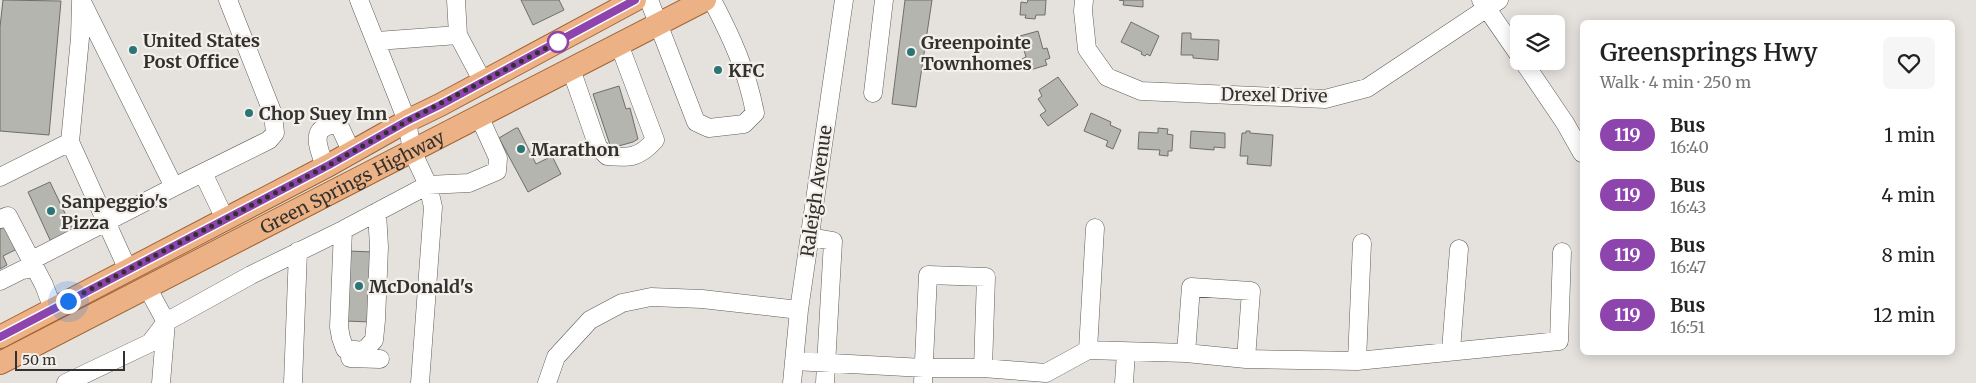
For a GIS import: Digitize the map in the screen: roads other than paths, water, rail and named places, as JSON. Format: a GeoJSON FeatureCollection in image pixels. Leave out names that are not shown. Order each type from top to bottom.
{"type":"FeatureCollection","features":[{"type":"Feature","properties":{"kind":"main road","name":"Green Springs Highway"},"geometry":{"type":"LineString","coordinates":[[1,336],[325,167],[407,121],[635,0]]}},
{"type":"Feature","properties":{"kind":"main road","name":"Green Springs Highway"},"geometry":{"type":"LineString","coordinates":[[0,363],[705,0]]}},
{"type":"Feature","properties":{"kind":"street"},"geometry":{"type":"LineString","coordinates":[[81,0],[80,38],[70,142],[128,270]]}},
{"type":"Feature","properties":{"kind":"street"},"geometry":{"type":"LineString","coordinates":[[81,0],[174,187]]}},
{"type":"Feature","properties":{"kind":"street"},"geometry":{"type":"LineString","coordinates":[[0,281],[34,264],[106,221],[269,140],[275,132],[273,114],[228,0]]}},
{"type":"Feature","properties":{"kind":"street"},"geometry":{"type":"LineString","coordinates":[[359,0],[377,41],[407,121],[412,151],[428,185],[433,207],[420,383]]}},
{"type":"Feature","properties":{"kind":"street"},"geometry":{"type":"LineString","coordinates":[[456,0],[458,35],[483,82]]}},
{"type":"Feature","properties":{"kind":"street"},"geometry":{"type":"LineString","coordinates":[[649,0],[696,122],[709,128],[744,124],[754,113],[750,85],[735,45],[712,0]]}},
{"type":"Feature","properties":{"kind":"street","name":"Raleigh Avenue"},"geometry":{"type":"LineString","coordinates":[[792,383],[799,310],[844,0]]}},
{"type":"Feature","properties":{"kind":"street"},"geometry":{"type":"LineString","coordinates":[[873,93],[884,0]]}},
{"type":"Feature","properties":{"kind":"street","name":"Drexel Drive"},"geometry":{"type":"LineString","coordinates":[[1084,0],[1083,11],[1087,49],[1107,77],[1126,86],[1141,90],[1325,100],[1367,88],[1489,3]]}},
{"type":"Feature","properties":{"kind":"street"},"geometry":{"type":"LineString","coordinates":[[1489,3],[1510,39]]}},
{"type":"Feature","properties":{"kind":"street"},"geometry":{"type":"LineString","coordinates":[[377,41],[458,35]]}},
{"type":"Feature","properties":{"kind":"street"},"geometry":{"type":"LineString","coordinates":[[571,69],[598,147],[607,156],[628,158],[644,152],[655,140],[619,44]]}},
{"type":"Feature","properties":{"kind":"street"},"geometry":{"type":"LineString","coordinates":[[1529,70],[1565,123],[1580,149]]}},
{"type":"Feature","properties":{"kind":"street"},"geometry":{"type":"LineString","coordinates":[[66,383],[150,343],[166,322],[251,274],[343,230],[428,185],[469,183],[497,171],[498,158],[480,116]]}},
{"type":"Feature","properties":{"kind":"street"},"geometry":{"type":"LineString","coordinates":[[325,167],[317,136],[318,130],[321,128],[333,124],[339,126],[352,152]]}},
{"type":"Feature","properties":{"kind":"street"},"geometry":{"type":"LineString","coordinates":[[0,177],[70,142]]}},
{"type":"Feature","properties":{"kind":"street"},"geometry":{"type":"LineString","coordinates":[[203,172],[225,219]]}},
{"type":"Feature","properties":{"kind":"street"},"geometry":{"type":"LineString","coordinates":[[343,230],[339,327],[345,349],[364,351],[374,340],[376,320],[379,247],[377,212]]}},
{"type":"Feature","properties":{"kind":"street"},"geometry":{"type":"LineString","coordinates":[[0,219],[8,216],[34,264],[53,309]]}},
{"type":"Feature","properties":{"kind":"street"},"geometry":{"type":"LineString","coordinates":[[1088,350],[1095,228]]}},
{"type":"Feature","properties":{"kind":"street"},"geometry":{"type":"LineString","coordinates":[[810,237],[833,241],[825,383]]}},
{"type":"Feature","properties":{"kind":"street"},"geometry":{"type":"LineString","coordinates":[[1357,361],[1362,243]]}},
{"type":"Feature","properties":{"kind":"street"},"geometry":{"type":"LineString","coordinates":[[1451,350],[1460,250]]}},
{"type":"Feature","properties":{"kind":"street"},"geometry":{"type":"LineString","coordinates":[[293,383],[298,252]]}},
{"type":"Feature","properties":{"kind":"street"},"geometry":{"type":"LineString","coordinates":[[794,361],[826,362],[923,376],[983,368],[1019,377],[1046,373],[1088,350],[1186,353],[1246,359],[1357,361],[1451,350],[1559,341],[1562,252]]}},
{"type":"Feature","properties":{"kind":"street"},"geometry":{"type":"LineString","coordinates":[[923,376],[928,275],[986,277],[983,368]]}},
{"type":"Feature","properties":{"kind":"street"},"geometry":{"type":"LineString","coordinates":[[147,287],[166,322],[161,383]]}},
{"type":"Feature","properties":{"kind":"street"},"geometry":{"type":"LineString","coordinates":[[1186,353],[1190,287],[1251,291],[1246,359]]}},
{"type":"Feature","properties":{"kind":"street"},"geometry":{"type":"LineString","coordinates":[[547,383],[556,358],[590,320],[622,303],[651,297],[702,299],[799,310]]}},
{"type":"Feature","properties":{"kind":"street"},"geometry":{"type":"LineString","coordinates":[[1124,383],[1126,352]]}},
{"type":"Feature","properties":{"kind":"street"},"geometry":{"type":"LineString","coordinates":[[337,356],[380,359]]}},
{"type":"Feature","properties":{"kind":"place","name":"United States Post Office"},"geometry":{"type":"Point","coordinates":[133,50]}},
{"type":"Feature","properties":{"kind":"place","name":"Greenpointe Townhomes"},"geometry":{"type":"Point","coordinates":[911,52]}},
{"type":"Feature","properties":{"kind":"place","name":"KFC"},"geometry":{"type":"Point","coordinates":[718,70]}},
{"type":"Feature","properties":{"kind":"place","name":"Chop Suey Inn"},"geometry":{"type":"Point","coordinates":[249,113]}},
{"type":"Feature","properties":{"kind":"place","name":"Marathon"},"geometry":{"type":"Point","coordinates":[521,149]}},
{"type":"Feature","properties":{"kind":"place","name":"Sanpeggio's Pizza"},"geometry":{"type":"Point","coordinates":[51,211]}},
{"type":"Feature","properties":{"kind":"place","name":"McDonald's"},"geometry":{"type":"Point","coordinates":[359,286]}}]}
